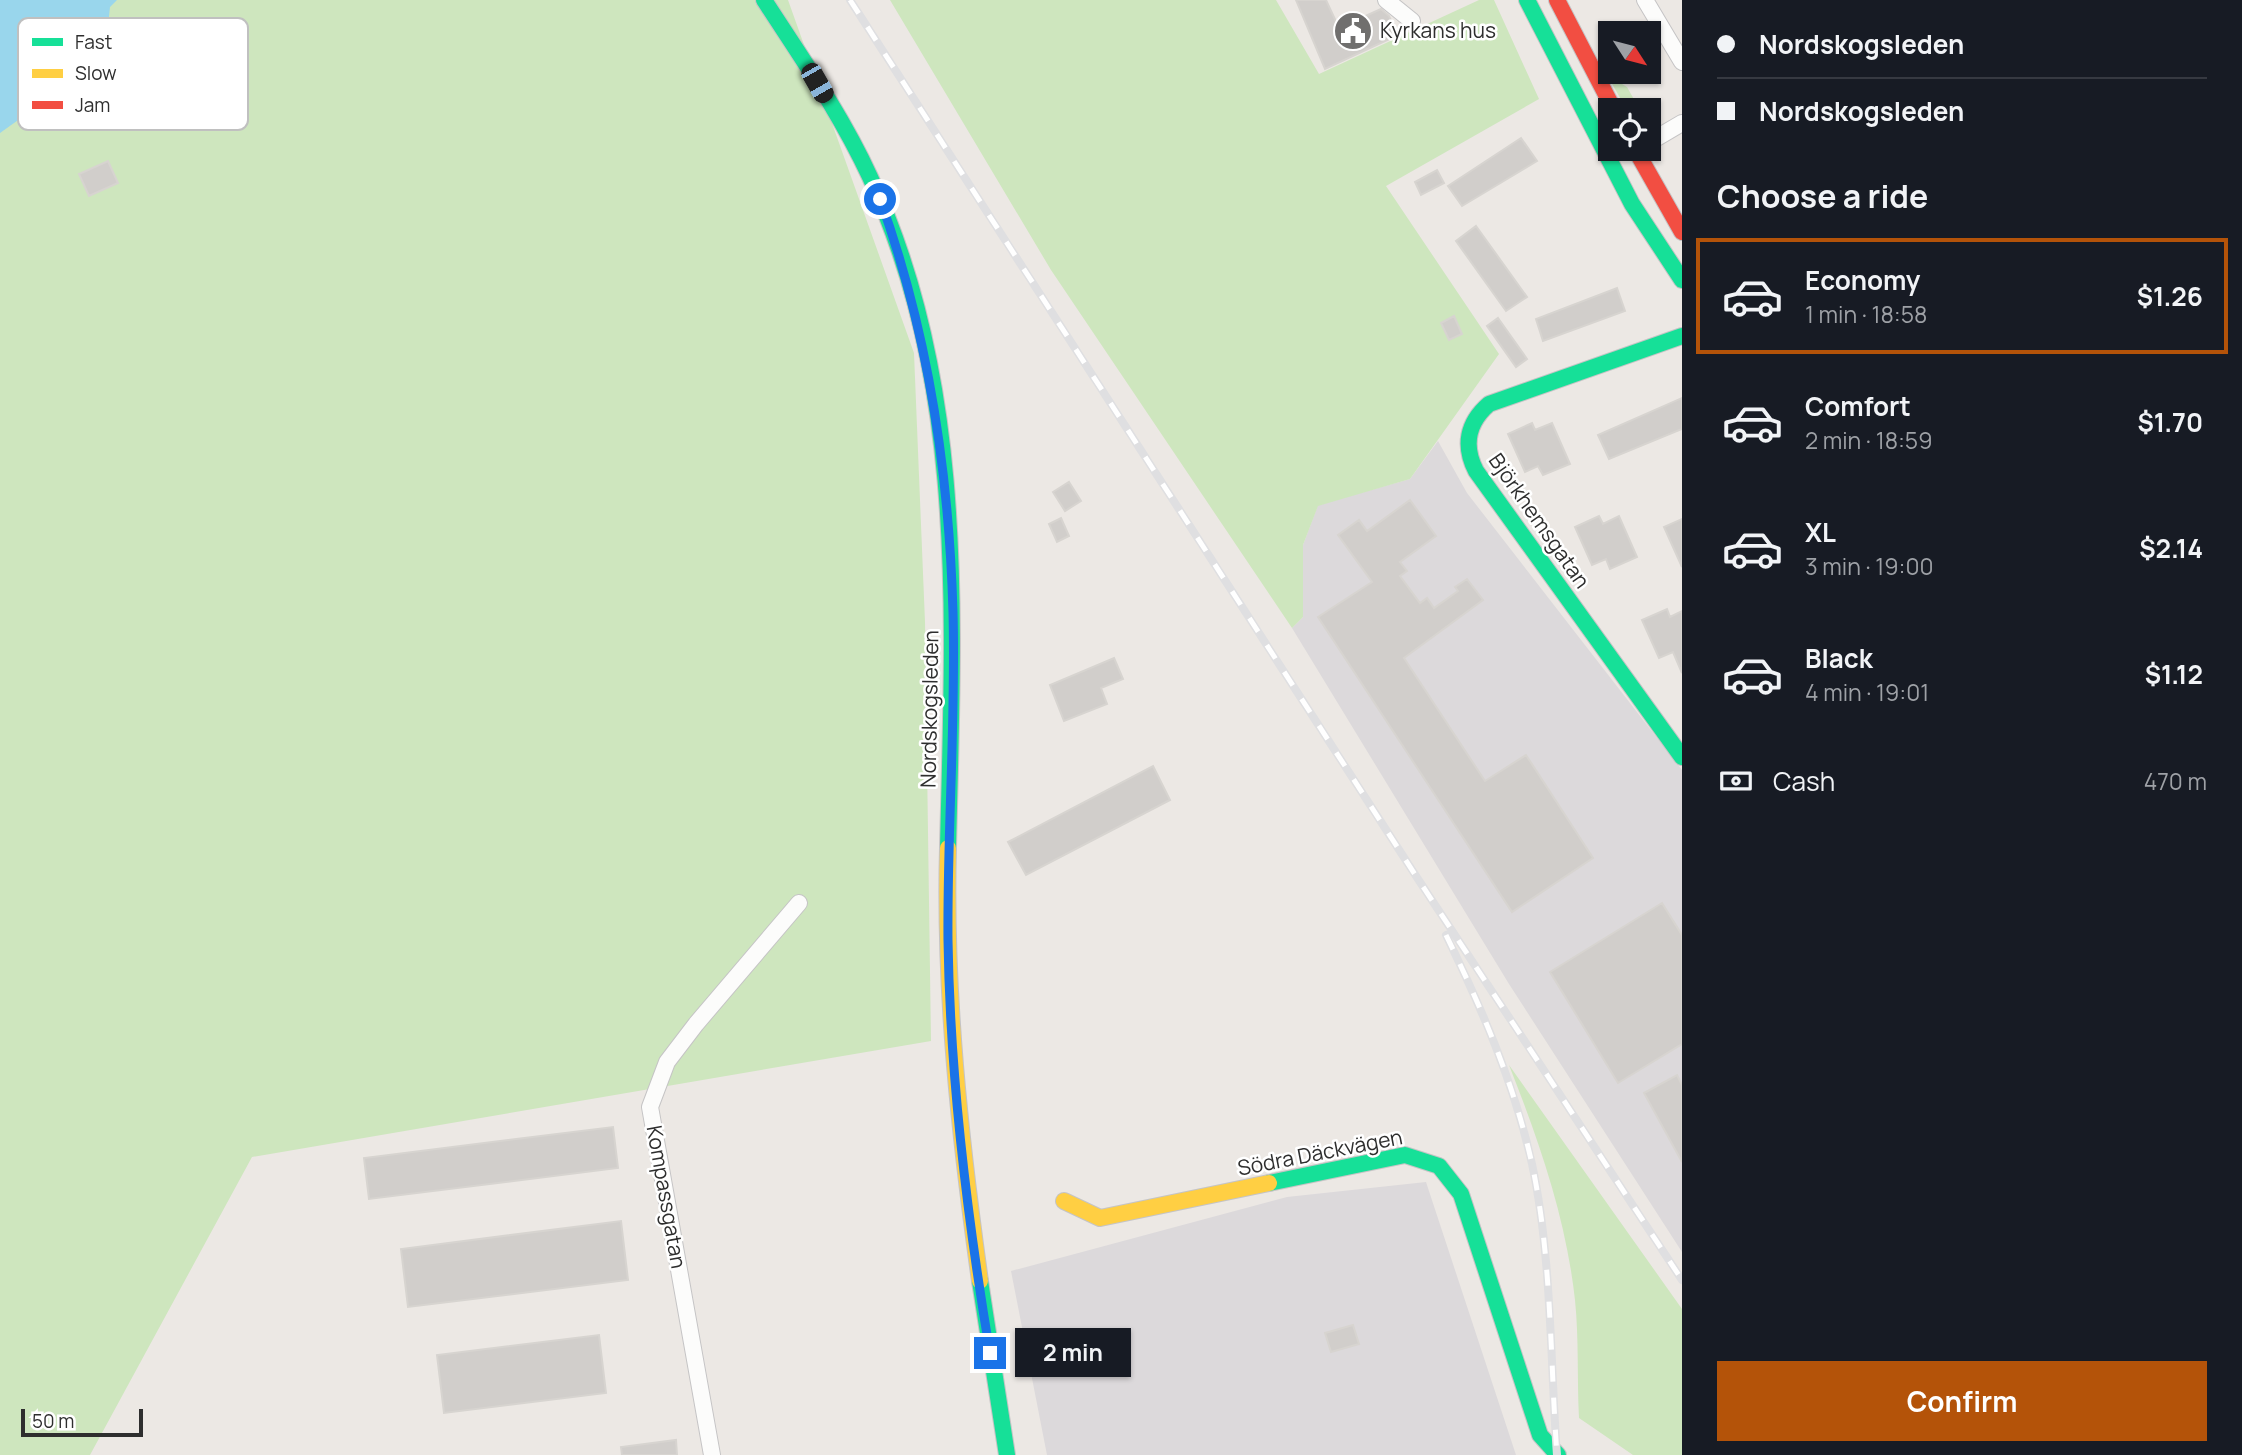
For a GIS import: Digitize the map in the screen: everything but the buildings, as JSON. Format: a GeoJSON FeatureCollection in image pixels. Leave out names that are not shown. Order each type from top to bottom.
{"type":"FeatureCollection","features":[{"type":"Feature","properties":{"kind":"street","name":"Nordskogsleden"},"geometry":{"type":"LineString","coordinates":[[764,0],[817,83],[880,199],[910,286],[926,354],[945,487],[953,612],[948,930],[956,1092],[981,1301],[1007,1455]]}},
{"type":"Feature","properties":{"kind":"street"},"geometry":{"type":"LineString","coordinates":[[1386,0],[1412,21]]}},
{"type":"Feature","properties":{"kind":"street"},"geometry":{"type":"LineString","coordinates":[[1527,0],[1632,204],[1682,279]]}},
{"type":"Feature","properties":{"kind":"street"},"geometry":{"type":"LineString","coordinates":[[1557,0],[1608,98]]}},
{"type":"Feature","properties":{"kind":"street"},"geometry":{"type":"LineString","coordinates":[[1645,0],[1682,62]]}},
{"type":"Feature","properties":{"kind":"street"},"geometry":{"type":"LineString","coordinates":[[1661,136],[1682,123]]}},
{"type":"Feature","properties":{"kind":"street"},"geometry":{"type":"LineString","coordinates":[[1612,164],[1617,161]]}},
{"type":"Feature","properties":{"kind":"street"},"geometry":{"type":"LineString","coordinates":[[1646,161],[1682,232]]}},
{"type":"Feature","properties":{"kind":"street","name":"Björkhemsgatan"},"geometry":{"type":"LineString","coordinates":[[1682,336],[1489,404],[1478,411],[1469,426],[1467,439],[1476,471],[1682,757]]}},
{"type":"Feature","properties":{"kind":"street","name":"Kompassgatan"},"geometry":{"type":"LineString","coordinates":[[712,1455],[650,1107],[667,1062],[799,903]]}},
{"type":"Feature","properties":{"kind":"street","name":"Södra Däckvägen"},"geometry":{"type":"LineString","coordinates":[[1064,1201],[1100,1218],[1405,1155],[1434,1162],[1454,1179],[1461,1194],[1539,1435],[1559,1455]]}},
{"type":"Feature","properties":{"kind":"shaded area"},"geometry":{"type":"Polygon","coordinates":[[[1438,441],[1467,493],[1682,770],[1682,1252],[1509,984],[1292,628],[1303,617],[1303,545],[1318,505],[1410,479],[1438,441]]]}},
{"type":"Feature","properties":{"kind":"shaded area"},"geometry":{"type":"Polygon","coordinates":[[[1426,1182],[1516,1455],[1047,1455],[1011,1271],[1287,1197],[1426,1182]]]}},
{"type":"Feature","properties":{"kind":"green space"},"geometry":{"type":"Polygon","coordinates":[[[0,0],[788,0],[914,353],[925,622],[931,1041],[252,1157],[90,1455],[0,1455],[0,0]]]}},
{"type":"Feature","properties":{"kind":"green space"},"geometry":{"type":"Polygon","coordinates":[[[890,0],[1276,0],[1319,74],[1479,0],[1494,0],[1539,99],[1386,186],[1499,354],[1410,479],[1318,506],[1303,545],[1303,617],[1292,628],[1051,270],[890,0]]]}},
{"type":"Feature","properties":{"kind":"green space"},"geometry":{"type":"Polygon","coordinates":[[[1612,84],[1627,87],[1633,98],[1620,98],[1612,84]]]}},
{"type":"Feature","properties":{"kind":"green space"},"geometry":{"type":"Polygon","coordinates":[[[1509,1065],[1682,1309],[1682,1455],[1633,1455],[1579,1418],[1576,1315],[1571,1269],[1541,1151],[1509,1065]]]}},
{"type":"Feature","properties":{"kind":"water"},"geometry":{"type":"Polygon","coordinates":[[[0,0],[117,0],[110,7],[109,18],[18,18],[18,120],[0,133],[0,0]]]}},
{"type":"Feature","properties":{"kind":"railway"},"geometry":{"type":"LineString","coordinates":[[850,0],[1416,876],[1682,1280]]}},
{"type":"Feature","properties":{"kind":"railway"},"geometry":{"type":"LineString","coordinates":[[1446,935],[1496,1047],[1516,1104],[1532,1164],[1539,1199],[1547,1272],[1557,1455]]}},
{"type":"Feature","properties":{"kind":"traffic: fast"},"geometry":{"type":"LineString","coordinates":[[764,0],[833,108],[870,177],[902,257],[924,339],[939,422],[948,507],[952,678],[948,848]]}},
{"type":"Feature","properties":{"kind":"traffic: fast"},"geometry":{"type":"LineString","coordinates":[[1527,0],[1632,204],[1682,280]]}},
{"type":"Feature","properties":{"kind":"traffic: fast"},"geometry":{"type":"LineString","coordinates":[[1682,336],[1489,404],[1476,419],[1469,435],[1469,453],[1476,471],[1682,757]]}},
{"type":"Feature","properties":{"kind":"traffic: fast"},"geometry":{"type":"LineString","coordinates":[[1269,1183],[1405,1155],[1439,1166],[1461,1194],[1540,1435],[1558,1455]]}},
{"type":"Feature","properties":{"kind":"traffic: fast"},"geometry":{"type":"LineString","coordinates":[[980,1281],[1007,1455]]}},
{"type":"Feature","properties":{"kind":"traffic: slow"},"geometry":{"type":"LineString","coordinates":[[948,848],[951,1011],[966,1173],[980,1281]]}},
{"type":"Feature","properties":{"kind":"traffic: slow"},"geometry":{"type":"LineString","coordinates":[[1064,1201],[1100,1218],[1269,1183]]}},
{"type":"Feature","properties":{"kind":"traffic: jam"},"geometry":{"type":"LineString","coordinates":[[1557,0],[1608,98]]}},
{"type":"Feature","properties":{"kind":"traffic: jam"},"geometry":{"type":"LineString","coordinates":[[1642,161],[1682,232]]}},
{"type":"Feature","properties":{"kind":"place","name":"Kyrkans hus"},"geometry":{"type":"Point","coordinates":[1353,31]}},
{"type":"Feature","properties":{"kind":"route"},"geometry":{"type":"LineString","coordinates":[[880,199],[910,286],[926,354],[945,487],[953,612],[948,944],[956,1092],[965,1181],[990,1353]]}}]}
